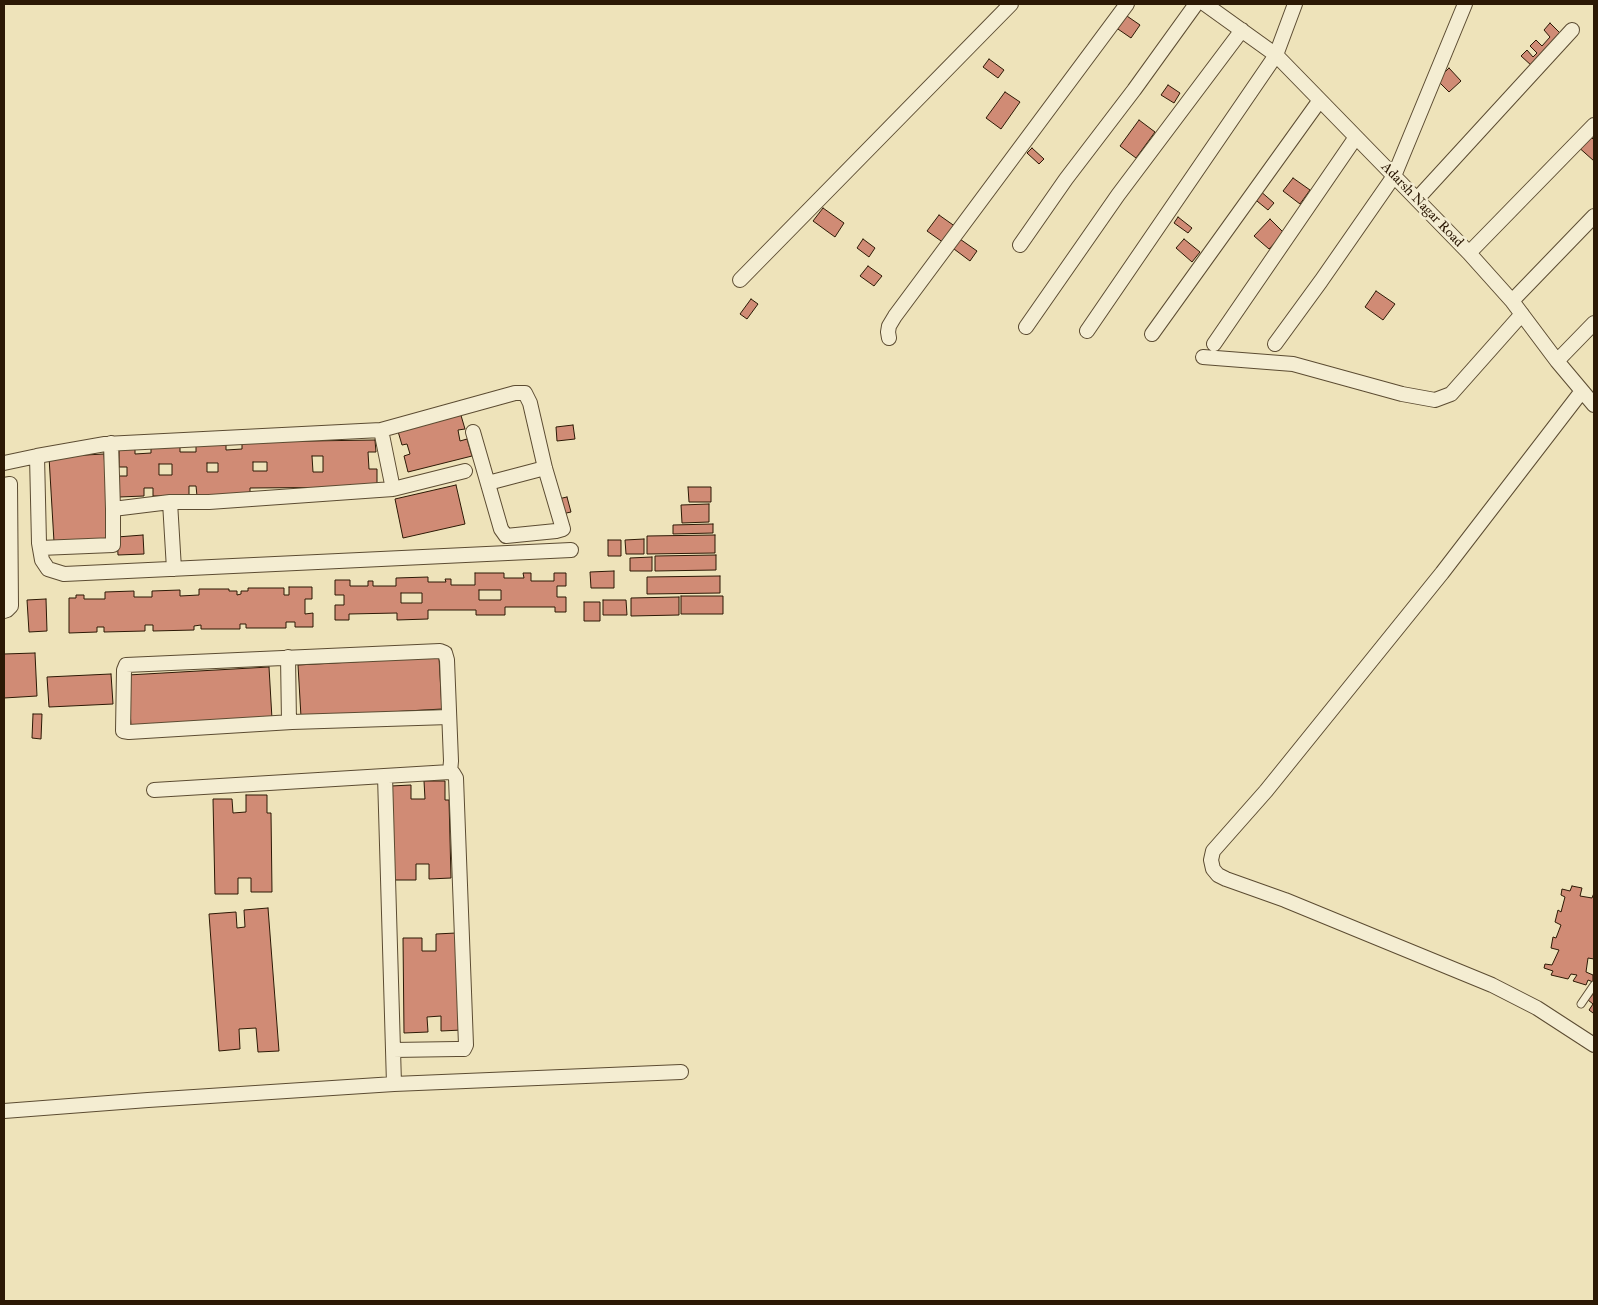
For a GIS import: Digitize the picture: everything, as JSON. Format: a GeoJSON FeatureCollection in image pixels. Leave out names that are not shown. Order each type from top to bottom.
{"type":"FeatureCollection","features":[{"type":"Feature","properties":{"kind":"street"},"geometry":{"type":"LineString","coordinates":[[995,4],[1010,5]]}},
{"type":"Feature","properties":{"kind":"street"},"geometry":{"type":"LineString","coordinates":[[889,338],[889,326],[895,316],[1127,4]]}},
{"type":"Feature","properties":{"kind":"street"},"geometry":{"type":"LineString","coordinates":[[1020,245],[1196,4]]}},
{"type":"Feature","properties":{"kind":"street","name":"Adarsh Nagar Road"},"geometry":{"type":"LineString","coordinates":[[1205,4],[1276,55],[1417,199],[1512,301],[1557,361],[1594,404]]}},
{"type":"Feature","properties":{"kind":"street"},"geometry":{"type":"LineString","coordinates":[[1087,331],[1276,55],[1294,4]]}},
{"type":"Feature","properties":{"kind":"street"},"geometry":{"type":"LineString","coordinates":[[1275,344],[1394,176],[1465,4]]}},
{"type":"Feature","properties":{"kind":"street"},"geometry":{"type":"LineString","coordinates":[[740,280],[1010,5]]}},
{"type":"Feature","properties":{"kind":"street"},"geometry":{"type":"LineString","coordinates":[[1026,327],[1118,195],[1242,30]]}},
{"type":"Feature","properties":{"kind":"street"},"geometry":{"type":"LineString","coordinates":[[1417,199],[1572,30]]}},
{"type":"Feature","properties":{"kind":"street"},"geometry":{"type":"LineString","coordinates":[[1152,334],[1320,100]]}},
{"type":"Feature","properties":{"kind":"street"},"geometry":{"type":"LineString","coordinates":[[1469,253],[1594,125]]}},
{"type":"Feature","properties":{"kind":"street"},"geometry":{"type":"LineString","coordinates":[[1214,344],[1356,137]]}},
{"type":"Feature","properties":{"kind":"street"},"geometry":{"type":"LineString","coordinates":[[1512,301],[1594,216]]}},
{"type":"Feature","properties":{"kind":"street"},"geometry":{"type":"LineString","coordinates":[[1203,357],[1293,364],[1402,394],[1435,400],[1451,394],[1522,314]]}},
{"type":"Feature","properties":{"kind":"street"},"geometry":{"type":"LineString","coordinates":[[1557,361],[1594,323]]}},
{"type":"Feature","properties":{"kind":"street"},"geometry":{"type":"LineString","coordinates":[[1582,391],[1436,580],[1266,791],[1213,851],[1211,860],[1213,869],[1218,875],[1226,879],[1285,900],[1492,985],[1537,1008],[1594,1045]]}},
{"type":"Feature","properties":{"kind":"street"},"geometry":{"type":"LineString","coordinates":[[4,463],[111,443],[381,430],[515,393],[525,394],[530,403],[545,468],[563,529],[506,536]]}},
{"type":"Feature","properties":{"kind":"street"},"geometry":{"type":"LineString","coordinates":[[381,430],[392,489]]}},
{"type":"Feature","properties":{"kind":"street"},"geometry":{"type":"LineString","coordinates":[[473,432],[501,529],[506,536],[508,553]]}},
{"type":"Feature","properties":{"kind":"street"},"geometry":{"type":"LineString","coordinates":[[40,548],[113,545],[114,509],[111,443]]}},
{"type":"Feature","properties":{"kind":"street"},"geometry":{"type":"LineString","coordinates":[[38,456],[40,548],[42,560],[48,569],[64,574],[572,550]]}},
{"type":"Feature","properties":{"kind":"street"},"geometry":{"type":"LineString","coordinates":[[488,483],[545,468]]}},
{"type":"Feature","properties":{"kind":"street"},"geometry":{"type":"LineString","coordinates":[[114,509],[170,502],[210,502],[392,489],[465,471]]}},
{"type":"Feature","properties":{"kind":"street"},"geometry":{"type":"LineString","coordinates":[[4,485],[10,484],[11,606],[4,610]]}},
{"type":"Feature","properties":{"kind":"street"},"geometry":{"type":"LineString","coordinates":[[170,502],[174,569]]}},
{"type":"Feature","properties":{"kind":"street"},"geometry":{"type":"LineString","coordinates":[[449,717],[289,722],[130,732],[123,730],[124,670],[126,664],[440,651],[445,653],[447,660],[451,761],[450,772]]}},
{"type":"Feature","properties":{"kind":"street"},"geometry":{"type":"LineString","coordinates":[[288,657],[289,722]]}},
{"type":"Feature","properties":{"kind":"street"},"geometry":{"type":"LineString","coordinates":[[154,790],[453,773],[456,778],[466,1045],[464,1048],[457,1049],[392,1050]]}},
{"type":"Feature","properties":{"kind":"street"},"geometry":{"type":"LineString","coordinates":[[385,776],[394,1084]]}},
{"type":"Feature","properties":{"kind":"street"},"geometry":{"type":"LineString","coordinates":[[4,1111],[394,1084],[681,1072]]}},
{"type":"Feature","properties":{"kind":"lane"},"geometry":{"type":"LineString","coordinates":[[1581,1004],[1594,985]]}},
{"type":"Feature","properties":{"kind":"building"},"geometry":{"type":"Polygon","coordinates":[[[1124,14],[1140,25],[1131,38],[1115,27],[1124,14]]]}},
{"type":"Feature","properties":{"kind":"building"},"geometry":{"type":"Polygon","coordinates":[[[1550,23],[1562,35],[1532,66],[1521,56],[1527,50],[1533,57],[1537,53],[1530,46],[1536,40],[1542,46],[1550,37],[1544,30],[1550,23]]]}},
{"type":"Feature","properties":{"kind":"building"},"geometry":{"type":"Polygon","coordinates":[[[989,59],[1004,70],[998,78],[983,67],[989,59]]]}},
{"type":"Feature","properties":{"kind":"building"},"geometry":{"type":"Polygon","coordinates":[[[1449,68],[1461,81],[1449,92],[1437,80],[1449,68]]]}},
{"type":"Feature","properties":{"kind":"building"},"geometry":{"type":"Polygon","coordinates":[[[1168,85],[1180,93],[1174,103],[1161,95],[1168,85]]]}},
{"type":"Feature","properties":{"kind":"building"},"geometry":{"type":"Polygon","coordinates":[[[1005,92],[1020,102],[1001,129],[986,118],[1005,92]]]}},
{"type":"Feature","properties":{"kind":"building"},"geometry":{"type":"Polygon","coordinates":[[[1139,120],[1155,132],[1136,158],[1120,146],[1139,120]]]}},
{"type":"Feature","properties":{"kind":"building"},"geometry":{"type":"Polygon","coordinates":[[[1587,133],[1594,140],[1594,161],[1576,145],[1587,133]]]}},
{"type":"Feature","properties":{"kind":"building"},"geometry":{"type":"Polygon","coordinates":[[[1032,148],[1044,159],[1039,164],[1027,153],[1032,148]]]}},
{"type":"Feature","properties":{"kind":"building"},"geometry":{"type":"Polygon","coordinates":[[[1293,178],[1310,190],[1300,204],[1283,191],[1293,178]]]}},
{"type":"Feature","properties":{"kind":"building"},"geometry":{"type":"Polygon","coordinates":[[[1259,190],[1274,203],[1268,210],[1252,197],[1259,190]]]}},
{"type":"Feature","properties":{"kind":"building"},"geometry":{"type":"Polygon","coordinates":[[[823,208],[844,223],[835,237],[813,221],[823,208]]]}},
{"type":"Feature","properties":{"kind":"building"},"geometry":{"type":"Polygon","coordinates":[[[939,215],[956,227],[944,243],[927,231],[939,215]]]}},
{"type":"Feature","properties":{"kind":"building"},"geometry":{"type":"Polygon","coordinates":[[[1178,217],[1192,228],[1188,233],[1174,223],[1178,217]]]}},
{"type":"Feature","properties":{"kind":"building"},"geometry":{"type":"Polygon","coordinates":[[[1270,219],[1284,233],[1269,249],[1254,236],[1270,219]]]}},
{"type":"Feature","properties":{"kind":"building"},"geometry":{"type":"Polygon","coordinates":[[[957,237],[977,251],[970,261],[950,246],[957,237]]]}},
{"type":"Feature","properties":{"kind":"building"},"geometry":{"type":"Polygon","coordinates":[[[863,239],[875,248],[869,257],[857,248],[863,239]]]}},
{"type":"Feature","properties":{"kind":"building"},"geometry":{"type":"Polygon","coordinates":[[[1184,239],[1200,252],[1192,262],[1176,248],[1184,239]]]}},
{"type":"Feature","properties":{"kind":"building"},"geometry":{"type":"Polygon","coordinates":[[[868,266],[882,276],[874,286],[860,276],[868,266]]]}},
{"type":"Feature","properties":{"kind":"building"},"geometry":{"type":"Polygon","coordinates":[[[1376,291],[1395,304],[1383,320],[1365,307],[1376,291]]]}},
{"type":"Feature","properties":{"kind":"building"},"geometry":{"type":"Polygon","coordinates":[[[751,299],[758,304],[747,319],[740,314],[751,299]]]}},
{"type":"Feature","properties":{"kind":"building"},"geometry":{"type":"Polygon","coordinates":[[[460,412],[465,429],[458,430],[460,441],[467,439],[472,456],[408,472],[404,456],[410,454],[407,444],[402,445],[397,428],[460,412]]]}},
{"type":"Feature","properties":{"kind":"building"},"geometry":{"type":"Polygon","coordinates":[[[573,425],[575,439],[557,441],[556,427],[573,425]]]}},
{"type":"Feature","properties":{"kind":"building"},"geometry":{"type":"Polygon","coordinates":[[[375,440],[376,452],[368,452],[369,469],[377,469],[377,487],[250,488],[250,495],[197,496],[196,486],[189,486],[189,496],[153,496],[153,488],[144,488],[144,496],[119,497],[119,476],[127,476],[127,467],[119,467],[119,448],[135,449],[135,454],[151,453],[151,448],[180,446],[180,452],[196,452],[196,446],[202,446],[202,444],[226,444],[226,450],[242,449],[242,442],[375,440]],[[312,456],[313,472],[323,472],[323,456],[312,456]],[[253,462],[253,471],[267,471],[267,462],[253,462]],[[207,463],[207,472],[218,472],[218,463],[207,463]],[[159,464],[159,475],[172,475],[172,464],[159,464]]]}},
{"type":"Feature","properties":{"kind":"building"},"geometry":{"type":"Polygon","coordinates":[[[104,454],[110,538],[54,542],[49,457],[104,454]]]}},
{"type":"Feature","properties":{"kind":"building"},"geometry":{"type":"Polygon","coordinates":[[[456,485],[465,524],[403,538],[395,499],[456,485]]]}},
{"type":"Feature","properties":{"kind":"building"},"geometry":{"type":"Polygon","coordinates":[[[688,487],[711,487],[711,502],[689,502],[688,487]]]}},
{"type":"Feature","properties":{"kind":"building"},"geometry":{"type":"Polygon","coordinates":[[[567,497],[571,512],[562,514],[558,499],[567,497]]]}},
{"type":"Feature","properties":{"kind":"building"},"geometry":{"type":"Polygon","coordinates":[[[709,504],[709,522],[682,523],[681,505],[709,504]]]}},
{"type":"Feature","properties":{"kind":"building"},"geometry":{"type":"Polygon","coordinates":[[[713,524],[713,533],[673,534],[673,525],[713,524]]]}},
{"type":"Feature","properties":{"kind":"building"},"geometry":{"type":"Polygon","coordinates":[[[143,535],[144,554],[118,555],[117,537],[143,535]]]}},
{"type":"Feature","properties":{"kind":"building"},"geometry":{"type":"Polygon","coordinates":[[[715,535],[715,553],[647,554],[647,536],[715,535]]]}},
{"type":"Feature","properties":{"kind":"building"},"geometry":{"type":"Polygon","coordinates":[[[644,539],[644,554],[626,554],[625,540],[644,539]]]}},
{"type":"Feature","properties":{"kind":"building"},"geometry":{"type":"Polygon","coordinates":[[[608,540],[621,540],[621,556],[608,556],[608,540]]]}},
{"type":"Feature","properties":{"kind":"building"},"geometry":{"type":"Polygon","coordinates":[[[716,555],[716,570],[655,571],[655,556],[716,555]]]}},
{"type":"Feature","properties":{"kind":"building"},"geometry":{"type":"Polygon","coordinates":[[[652,557],[652,571],[630,571],[630,558],[652,557]]]}},
{"type":"Feature","properties":{"kind":"building"},"geometry":{"type":"Polygon","coordinates":[[[614,571],[614,588],[591,588],[590,572],[614,571]]]}},
{"type":"Feature","properties":{"kind":"building"},"geometry":{"type":"Polygon","coordinates":[[[475,573],[504,573],[504,578],[524,578],[523,573],[531,573],[531,581],[554,581],[554,573],[566,573],[566,586],[557,586],[557,597],[566,597],[566,612],[555,612],[555,607],[505,607],[505,615],[476,615],[476,610],[428,610],[428,619],[397,620],[397,613],[349,614],[349,620],[335,620],[335,605],[344,605],[344,595],[335,595],[335,580],[350,580],[350,586],[368,586],[368,581],[373,581],[373,586],[396,586],[396,578],[428,577],[428,582],[446,582],[445,579],[451,579],[451,585],[475,585],[475,573]],[[479,590],[479,600],[501,600],[501,590],[479,590]],[[401,593],[401,603],[422,603],[422,593],[401,593]]]}},
{"type":"Feature","properties":{"kind":"building"},"geometry":{"type":"Polygon","coordinates":[[[720,576],[720,593],[647,594],[647,577],[720,576]]]}},
{"type":"Feature","properties":{"kind":"building"},"geometry":{"type":"Polygon","coordinates":[[[289,587],[312,587],[312,599],[305,599],[305,614],[313,613],[313,627],[295,627],[295,622],[286,622],[286,628],[246,628],[246,624],[240,624],[240,629],[201,629],[201,625],[194,626],[194,630],[153,631],[153,625],[145,625],[145,631],[104,632],[104,627],[97,627],[97,632],[69,633],[69,598],[76,598],[76,595],[84,595],[84,599],[105,599],[105,592],[134,591],[134,597],[152,597],[152,591],[180,590],[180,596],[199,595],[199,589],[229,589],[229,591],[237,591],[237,595],[241,594],[241,591],[248,591],[248,588],[284,588],[284,595],[289,595],[289,587]]]}},
{"type":"Feature","properties":{"kind":"building"},"geometry":{"type":"Polygon","coordinates":[[[681,596],[723,596],[723,614],[681,614],[681,596]]]}},
{"type":"Feature","properties":{"kind":"building"},"geometry":{"type":"Polygon","coordinates":[[[679,597],[679,615],[631,616],[631,598],[679,597]]]}},
{"type":"Feature","properties":{"kind":"building"},"geometry":{"type":"Polygon","coordinates":[[[46,599],[47,631],[29,632],[27,600],[46,599]]]}},
{"type":"Feature","properties":{"kind":"building"},"geometry":{"type":"Polygon","coordinates":[[[603,600],[626,600],[627,615],[603,615],[603,600]]]}},
{"type":"Feature","properties":{"kind":"building"},"geometry":{"type":"Polygon","coordinates":[[[584,602],[600,602],[600,621],[584,621],[584,602]]]}},
{"type":"Feature","properties":{"kind":"building"},"geometry":{"type":"Polygon","coordinates":[[[35,653],[37,696],[4,698],[4,654],[35,653]]]}},
{"type":"Feature","properties":{"kind":"building"},"geometry":{"type":"Polygon","coordinates":[[[439,657],[442,709],[301,717],[298,665],[439,657]]]}},
{"type":"Feature","properties":{"kind":"building"},"geometry":{"type":"Polygon","coordinates":[[[269,667],[272,719],[131,727],[128,675],[269,667]]]}},
{"type":"Feature","properties":{"kind":"building"},"geometry":{"type":"Polygon","coordinates":[[[111,674],[113,704],[49,707],[47,677],[111,674]]]}},
{"type":"Feature","properties":{"kind":"building"},"geometry":{"type":"Polygon","coordinates":[[[33,714],[42,714],[41,739],[32,738],[33,714]]]}},
{"type":"Feature","properties":{"kind":"building"},"geometry":{"type":"Polygon","coordinates":[[[424,781],[445,781],[445,800],[449,800],[451,878],[429,879],[429,864],[416,864],[416,880],[393,880],[391,786],[411,785],[411,799],[425,799],[424,781]]]}},
{"type":"Feature","properties":{"kind":"building"},"geometry":{"type":"Polygon","coordinates":[[[246,795],[267,795],[267,813],[271,813],[272,892],[251,892],[251,878],[238,878],[238,894],[215,894],[213,799],[232,799],[233,813],[246,812],[246,795]]]}},
{"type":"Feature","properties":{"kind":"building"},"geometry":{"type":"Polygon","coordinates":[[[1572,886],[1582,888],[1580,896],[1592,898],[1594,893],[1594,959],[1588,958],[1586,972],[1593,975],[1593,982],[1588,980],[1586,985],[1573,981],[1577,975],[1571,974],[1568,979],[1551,975],[1553,971],[1544,968],[1545,964],[1552,965],[1559,950],[1551,948],[1553,937],[1556,938],[1561,925],[1555,922],[1558,910],[1561,912],[1565,897],[1561,895],[1562,889],[1570,891],[1572,886]]]}},
{"type":"Feature","properties":{"kind":"building"},"geometry":{"type":"Polygon","coordinates":[[[268,908],[279,1051],[258,1052],[256,1028],[239,1029],[240,1049],[219,1051],[209,914],[236,912],[237,928],[245,927],[244,910],[268,908]]]}},
{"type":"Feature","properties":{"kind":"building"},"geometry":{"type":"Polygon","coordinates":[[[456,933],[462,1030],[441,1031],[441,1016],[427,1017],[428,1032],[404,1033],[403,938],[422,938],[422,951],[436,951],[436,934],[456,933]]]}},
{"type":"Feature","properties":{"kind":"building"},"geometry":{"type":"Polygon","coordinates":[[[1594,993],[1593,1013],[1589,1010],[1593,1004],[1588,1000],[1594,993]]]}}]}
